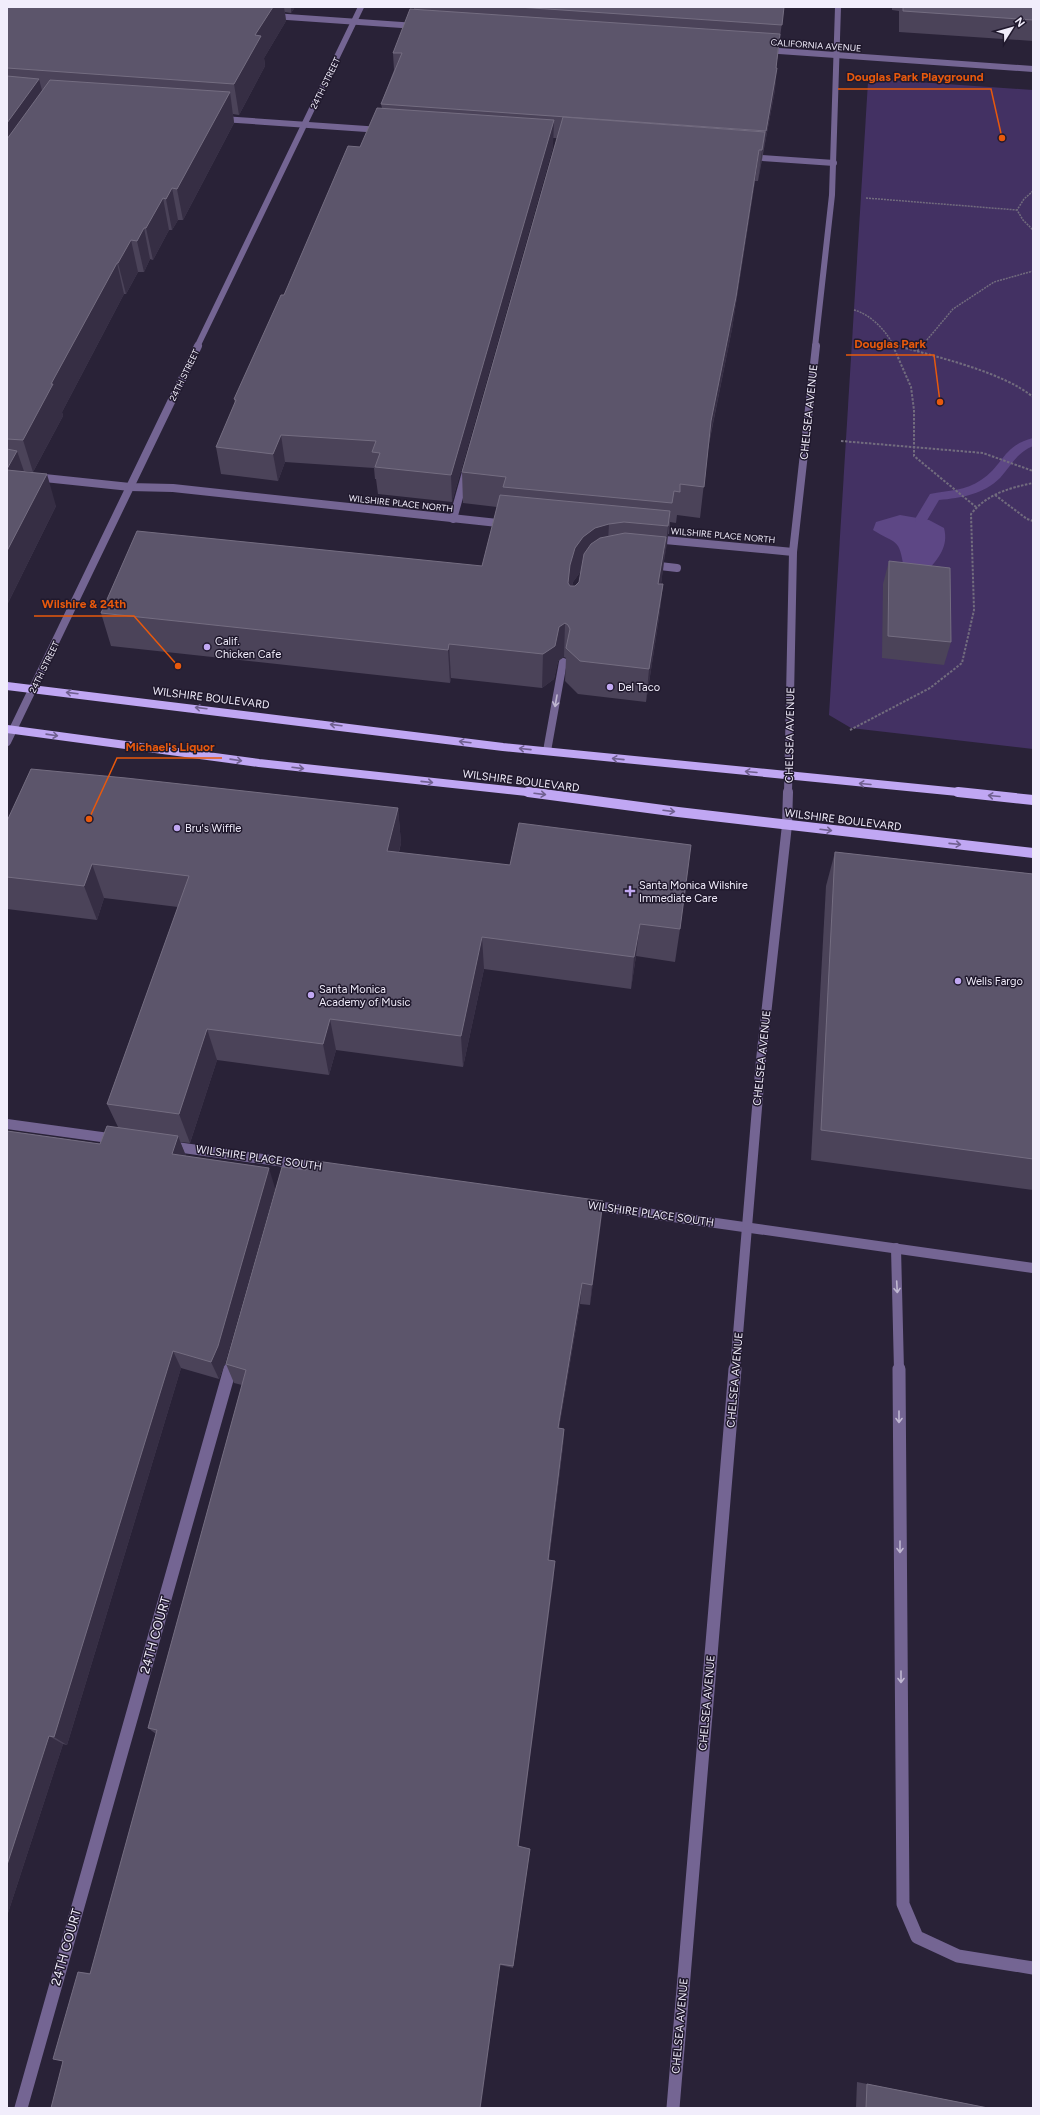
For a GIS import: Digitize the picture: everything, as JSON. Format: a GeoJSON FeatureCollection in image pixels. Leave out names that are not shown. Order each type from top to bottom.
{"type":"FeatureCollection","features":[{"type":"Feature","properties":{"kind":"main road","name":"WILSHIRE BOULEVARD"},"geometry":{"type":"LineString","coordinates":[[7,686],[34,688],[547,751],[1033,800]]}},
{"type":"Feature","properties":{"kind":"main road","name":"WILSHIRE BOULEVARD"},"geometry":{"type":"LineString","coordinates":[[10,729],[259,763],[501,789],[787,825],[1033,853]]}},
{"type":"Feature","properties":{"kind":"street","name":"24TH STREET"},"geometry":{"type":"LineString","coordinates":[[7,742],[10,729],[34,688],[361,7]]}},
{"type":"Feature","properties":{"kind":"street","name":"CHELSEA AVENUE"},"geometry":{"type":"LineString","coordinates":[[673,2108],[761,1060],[787,825],[793,552],[832,195],[834,163],[835,55],[838,7]]}},
{"type":"Feature","properties":{"kind":"street"},"geometry":{"type":"LineString","coordinates":[[268,16],[425,27]]}},
{"type":"Feature","properties":{"kind":"street","name":"CALIFORNIA AVENUE"},"geometry":{"type":"LineString","coordinates":[[756,50],[1033,69]]}},
{"type":"Feature","properties":{"kind":"street"},"geometry":{"type":"LineString","coordinates":[[219,118],[392,131]]}},
{"type":"Feature","properties":{"kind":"street"},"geometry":{"type":"LineString","coordinates":[[740,156],[834,163]]}},
{"type":"Feature","properties":{"kind":"street"},"geometry":{"type":"LineString","coordinates":[[453,519],[468,465]]}},
{"type":"Feature","properties":{"kind":"street","name":"WILSHIRE PLACE NORTH"},"geometry":{"type":"LineString","coordinates":[[30,477],[130,487],[173,488],[515,525]]}},
{"type":"Feature","properties":{"kind":"street","name":"WILSHIRE PLACE NORTH"},"geometry":{"type":"LineString","coordinates":[[648,538],[793,552]]}},
{"type":"Feature","properties":{"kind":"street"},"geometry":{"type":"LineString","coordinates":[[646,565],[677,568]]}},
{"type":"Feature","properties":{"kind":"street"},"geometry":{"type":"LineString","coordinates":[[547,751],[563,662]]}},
{"type":"Feature","properties":{"kind":"street"},"geometry":{"type":"LineString","coordinates":[[7,1124],[124,1140]]}},
{"type":"Feature","properties":{"kind":"street","name":"WILSHIRE PLACE SOUTH"},"geometry":{"type":"LineString","coordinates":[[156,1144],[328,1168]]}},
{"type":"Feature","properties":{"kind":"street"},"geometry":{"type":"LineString","coordinates":[[284,1178],[289,1162]]}},
{"type":"Feature","properties":{"kind":"street","name":"WILSHIRE PLACE SOUTH"},"geometry":{"type":"LineString","coordinates":[[580,1204],[1033,1268]]}},
{"type":"Feature","properties":{"kind":"street"},"geometry":{"type":"LineString","coordinates":[[896,1248],[899,1329],[903,1904],[917,1937],[958,1956],[1033,1968]]}},
{"type":"Feature","properties":{"kind":"street","name":"24TH COURT"},"geometry":{"type":"LineString","coordinates":[[21,2108],[236,1347]]}},
{"type":"Feature","properties":{"kind":"path"},"geometry":{"type":"LineString","coordinates":[[1017,210],[1020,202],[1033,191]]}},
{"type":"Feature","properties":{"kind":"path"},"geometry":{"type":"LineString","coordinates":[[832,195],[1017,210]]}},
{"type":"Feature","properties":{"kind":"path"},"geometry":{"type":"LineString","coordinates":[[1017,210],[1023,220],[1033,230]]}},
{"type":"Feature","properties":{"kind":"path"},"geometry":{"type":"LineString","coordinates":[[917,351],[953,309],[994,282],[1033,271]]}},
{"type":"Feature","properties":{"kind":"path"},"geometry":{"type":"LineString","coordinates":[[821,304],[863,312],[889,336],[911,387],[914,410],[914,456],[943,482],[955,489],[976,508]]}},
{"type":"Feature","properties":{"kind":"path"},"geometry":{"type":"LineString","coordinates":[[892,344],[961,364],[1020,386],[1033,397]]}},
{"type":"Feature","properties":{"kind":"path"},"geometry":{"type":"LineString","coordinates":[[806,439],[984,453],[1033,471]]}},
{"type":"Feature","properties":{"kind":"path"},"geometry":{"type":"LineString","coordinates":[[850,730],[930,688],[962,662],[974,610],[971,514],[976,508],[1001,490],[1033,483]]}},
{"type":"Feature","properties":{"kind":"path"},"geometry":{"type":"LineString","coordinates":[[995,495],[1028,520],[1033,522]]}},
{"type":"Feature","properties":{"kind":"shaded area"},"geometry":{"type":"Polygon","coordinates":[[[874,79],[1033,90],[1033,749],[851,728],[829,715],[868,82],[874,79]]]}},
{"type":"Feature","properties":{"kind":"shaded area"},"geometry":{"type":"Polygon","coordinates":[[[900,515],[929,520],[944,528],[944,547],[939,557],[927,572],[904,569],[896,543],[873,530],[876,522],[900,515]]]}},
{"type":"Feature","properties":{"kind":"building"},"geometry":{"type":"Polygon","coordinates":[[[7,7],[273,7],[255,35],[261,36],[234,84],[7,68],[7,7]]]}},
{"type":"Feature","properties":{"kind":"building"},"geometry":{"type":"Polygon","coordinates":[[[518,7],[784,7],[782,25],[518,7]]]}},
{"type":"Feature","properties":{"kind":"building"},"geometry":{"type":"Polygon","coordinates":[[[903,7],[1033,7],[1033,20],[903,11],[903,7]]]}},
{"type":"Feature","properties":{"kind":"building"},"geometry":{"type":"Polygon","coordinates":[[[410,9],[780,34],[777,68],[766,131],[381,104],[402,53],[393,53],[410,9]]]}},
{"type":"Feature","properties":{"kind":"building"},"geometry":{"type":"Polygon","coordinates":[[[7,76],[39,79],[7,123],[7,76]]]}},
{"type":"Feature","properties":{"kind":"building"},"geometry":{"type":"Polygon","coordinates":[[[50,80],[230,92],[177,189],[172,188],[166,199],[163,198],[137,241],[131,240],[117,263],[51,384],[53,384],[23,440],[7,439],[7,139],[50,80]]]}},
{"type":"Feature","properties":{"kind":"building"},"geometry":{"type":"Polygon","coordinates":[[[377,108],[554,120],[451,475],[375,467],[380,453],[372,452],[376,441],[281,435],[273,454],[216,447],[236,400],[234,399],[281,295],[284,295],[348,146],[360,147],[377,108]]]}},
{"type":"Feature","properties":{"kind":"building"},"geometry":{"type":"Polygon","coordinates":[[[563,117],[765,132],[762,150],[759,150],[736,297],[711,421],[704,487],[680,484],[680,492],[674,491],[672,503],[503,487],[506,477],[462,472],[563,117]]]}},
{"type":"Feature","properties":{"kind":"building"},"geometry":{"type":"Polygon","coordinates":[[[7,449],[17,451],[7,469],[7,449]]]}},
{"type":"Feature","properties":{"kind":"building"},"geometry":{"type":"Polygon","coordinates":[[[7,470],[47,474],[7,551],[7,470]]]}},
{"type":"Feature","properties":{"kind":"building"},"geometry":{"type":"Polygon","coordinates":[[[500,495],[670,511],[668,526],[624,522],[595,528],[583,537],[575,548],[570,565],[568,583],[570,586],[575,586],[579,582],[584,554],[591,544],[600,538],[625,533],[666,537],[658,584],[663,584],[649,669],[580,661],[566,648],[570,629],[565,623],[559,627],[555,646],[543,654],[449,644],[448,650],[101,613],[137,531],[482,566],[500,495]]]}},
{"type":"Feature","properties":{"kind":"building"},"geometry":{"type":"Polygon","coordinates":[[[889,561],[950,568],[951,642],[888,636],[889,561]]]}},
{"type":"Feature","properties":{"kind":"building"},"geometry":{"type":"Polygon","coordinates":[[[31,769],[398,808],[387,851],[510,865],[519,823],[691,845],[680,929],[640,924],[634,957],[482,937],[461,1036],[330,1019],[323,1044],[207,1029],[179,1114],[107,1104],[189,876],[92,864],[84,886],[7,877],[7,821],[31,769]]]}},
{"type":"Feature","properties":{"kind":"building"},"geometry":{"type":"Polygon","coordinates":[[[835,852],[1033,874],[1033,1159],[821,1130],[835,852]]]}},
{"type":"Feature","properties":{"kind":"building"},"geometry":{"type":"Polygon","coordinates":[[[107,1126],[178,1136],[172,1154],[269,1168],[218,1346],[211,1362],[173,1351],[54,1737],[49,1736],[7,1865],[7,1131],[100,1144],[107,1126]]]}},
{"type":"Feature","properties":{"kind":"building"},"geometry":{"type":"Polygon","coordinates":[[[309,1160],[603,1201],[592,1285],[582,1283],[558,1428],[564,1429],[548,1560],[555,1561],[518,1846],[530,1849],[513,1966],[500,1964],[480,2108],[51,2108],[63,2061],[53,2059],[78,1972],[90,1974],[157,1730],[148,1728],[246,1370],[226,1364],[282,1167],[306,1170],[309,1160]]]}},
{"type":"Feature","properties":{"kind":"building"},"geometry":{"type":"Polygon","coordinates":[[[867,2084],[988,2108],[866,2108],[867,2084]]]}},
{"type":"Feature","properties":{"kind":"waterway"},"geometry":{"type":"LineString","coordinates":[[921,519],[935,497],[964,492],[985,484],[1001,469],[1007,458],[1016,449],[1033,442]]}},
{"type":"Feature","properties":{"kind":"place","name":"Douglas Park Playground"},"geometry":{"type":"Point","coordinates":[1002,138]}},
{"type":"Feature","properties":{"kind":"place","name":"Douglas Park"},"geometry":{"type":"Point","coordinates":[940,402]}},
{"type":"Feature","properties":{"kind":"place","name":"Calif. Chicken Cafe"},"geometry":{"type":"Point","coordinates":[207,647]}},
{"type":"Feature","properties":{"kind":"place","name":"Wilshire & 24th"},"geometry":{"type":"Point","coordinates":[178,666]}},
{"type":"Feature","properties":{"kind":"place","name":"Del Taco"},"geometry":{"type":"Point","coordinates":[610,687]}},
{"type":"Feature","properties":{"kind":"place","name":"Michael's Liquor"},"geometry":{"type":"Point","coordinates":[89,819]}},
{"type":"Feature","properties":{"kind":"place","name":"Bru's Wiffle"},"geometry":{"type":"Point","coordinates":[177,828]}},
{"type":"Feature","properties":{"kind":"place","name":"Santa Monica Wilshire Immediate Care"},"geometry":{"type":"Point","coordinates":[630,891]}},
{"type":"Feature","properties":{"kind":"place","name":"Wells Fargo"},"geometry":{"type":"Point","coordinates":[958,981]}},
{"type":"Feature","properties":{"kind":"place","name":"Santa Monica Academy of Music"},"geometry":{"type":"Point","coordinates":[311,995]}}]}
